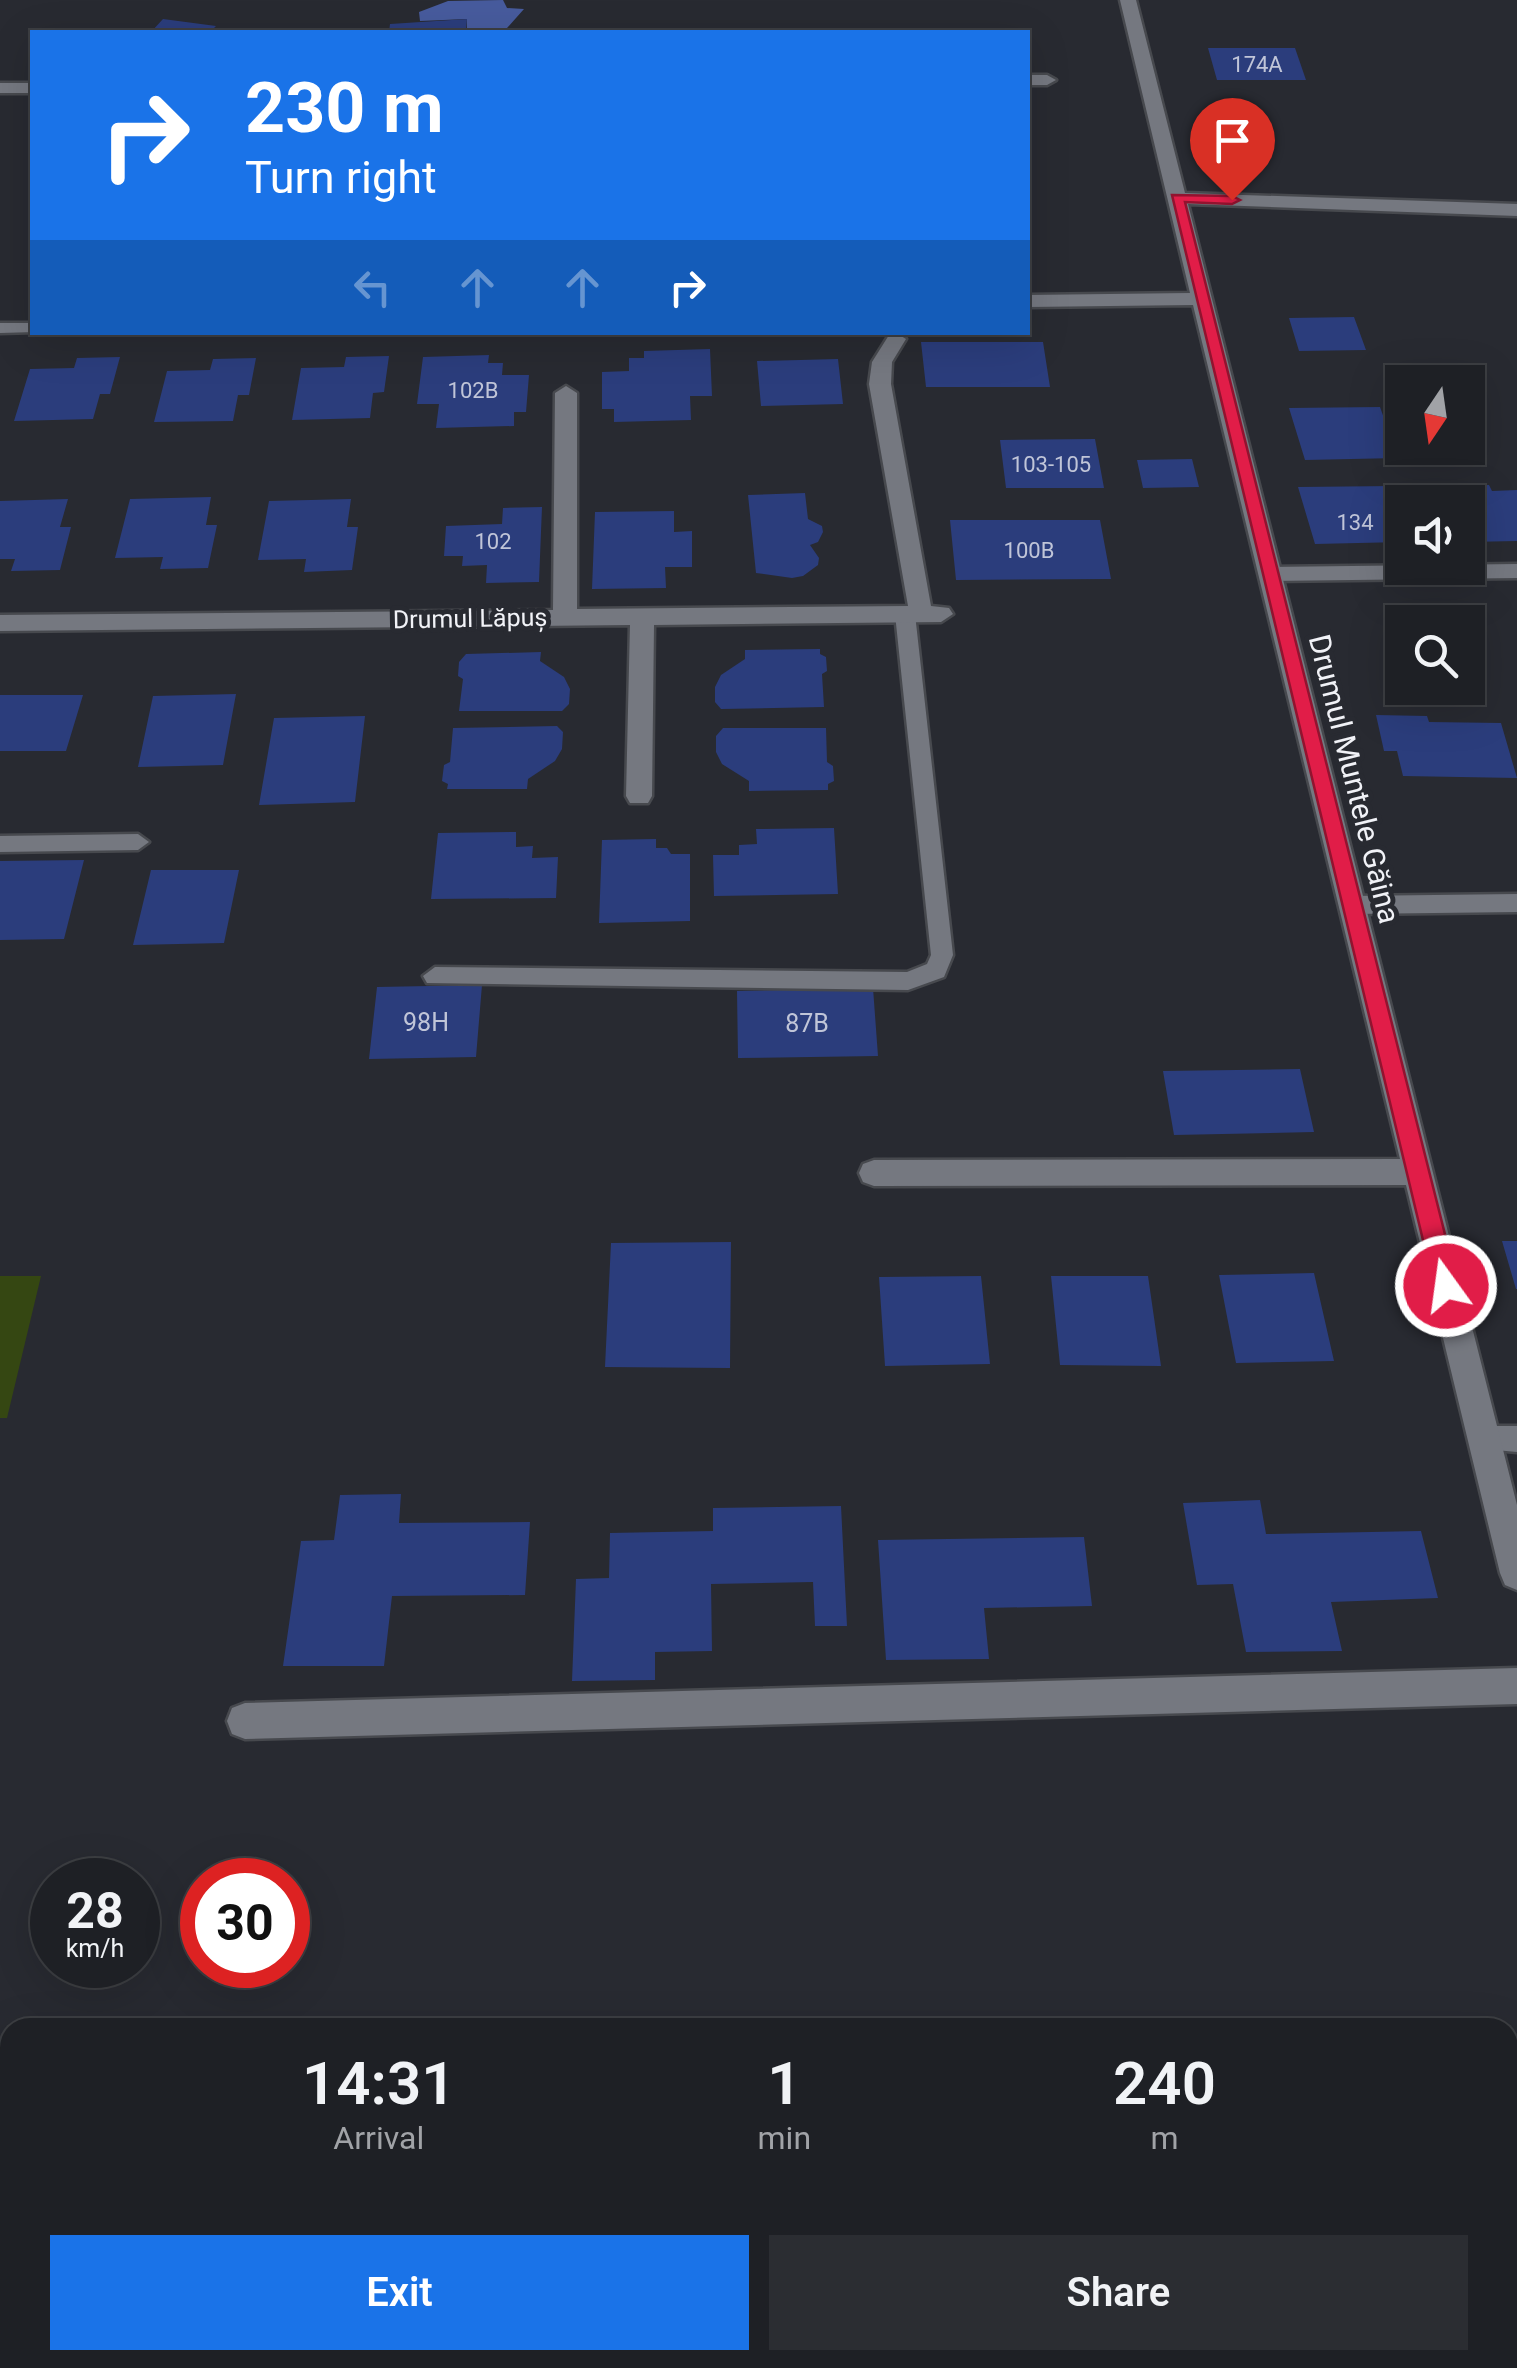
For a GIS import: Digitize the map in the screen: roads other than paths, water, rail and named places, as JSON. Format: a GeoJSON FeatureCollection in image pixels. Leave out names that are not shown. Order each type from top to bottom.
{"type":"FeatureCollection","features":[{"type":"Feature","properties":{"kind":"street","name":"Drumul Muntele Găina"},"geometry":{"type":"LineString","coordinates":[[1128,0],[1517,1574]]}},
{"type":"Feature","properties":{"kind":"street"},"geometry":{"type":"LineString","coordinates":[[0,88],[30,88]]}},
{"type":"Feature","properties":{"kind":"street"},"geometry":{"type":"LineString","coordinates":[[1177,198],[1517,210]]}},
{"type":"Feature","properties":{"kind":"street"},"geometry":{"type":"LineString","coordinates":[[1030,301],[1202,299]]}},
{"type":"Feature","properties":{"kind":"street"},"geometry":{"type":"LineString","coordinates":[[896,338],[882,362],[880,384],[922,614]]}},
{"type":"Feature","properties":{"kind":"street"},"geometry":{"type":"LineString","coordinates":[[565,618],[566,393]]}},
{"type":"Feature","properties":{"kind":"street","name":"Drumul Lăpuș"},"geometry":{"type":"LineString","coordinates":[[0,623],[922,614]]}},
{"type":"Feature","properties":{"kind":"street"},"geometry":{"type":"LineString","coordinates":[[639,796],[642,617]]}},
{"type":"Feature","properties":{"kind":"street"},"geometry":{"type":"LineString","coordinates":[[874,1173],[1418,1172]]}},
{"type":"Feature","properties":{"kind":"street"},"geometry":{"type":"LineString","coordinates":[[246,1721],[1517,1686]]}},
{"type":"Feature","properties":{"kind":"lane"},"geometry":{"type":"LineString","coordinates":[[0,328],[30,328]]}},
{"type":"Feature","properties":{"kind":"lane"},"geometry":{"type":"LineString","coordinates":[[1270,574],[1517,570]]}},
{"type":"Feature","properties":{"kind":"lane"},"geometry":{"type":"LineString","coordinates":[[435,976],[908,981],[936,970],[942,954],[922,614]]}},
{"type":"Feature","properties":{"kind":"lane"},"geometry":{"type":"LineString","coordinates":[[0,844],[138,842]]}},
{"type":"Feature","properties":{"kind":"lane"},"geometry":{"type":"LineString","coordinates":[[1352,905],[1517,903]]}},
{"type":"Feature","properties":{"kind":"lane"},"geometry":{"type":"LineString","coordinates":[[1484,1439],[1517,1439]]}},
{"type":"Feature","properties":{"kind":"water"},"geometry":{"type":"Polygon","coordinates":[[[503,0],[507,8],[524,9],[507,28],[467,30],[467,19],[420,21],[419,12],[448,1],[503,0]]]}}]}
